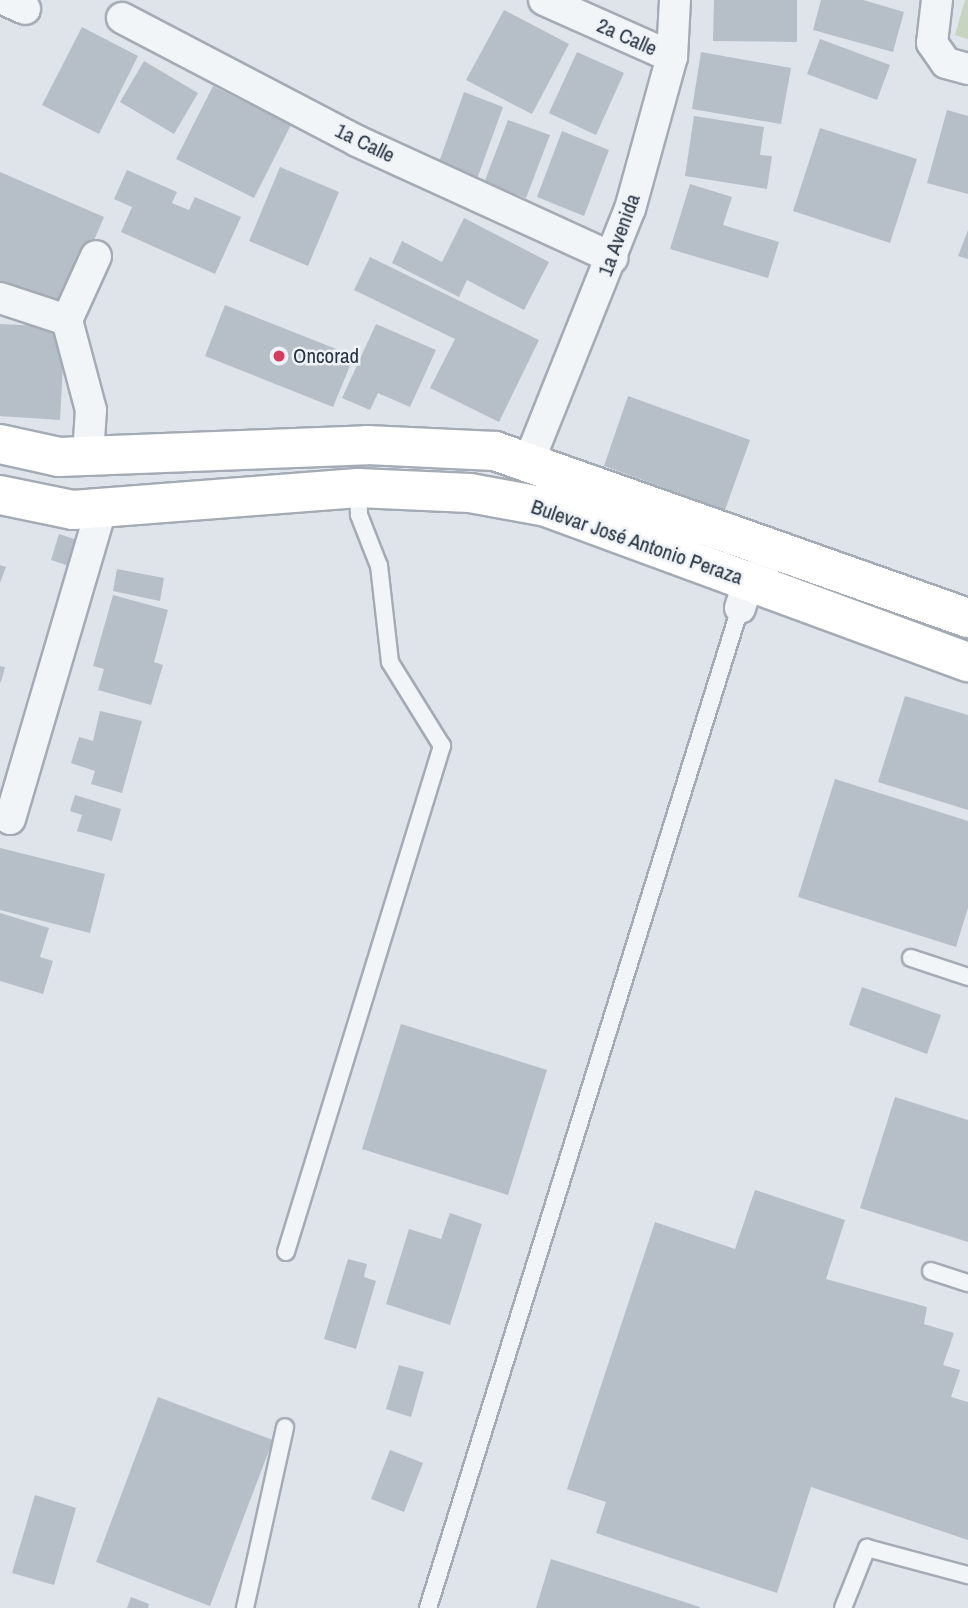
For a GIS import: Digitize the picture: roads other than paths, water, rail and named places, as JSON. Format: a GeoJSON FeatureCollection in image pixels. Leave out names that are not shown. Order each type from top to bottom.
{"type":"FeatureCollection","features":[{"type":"Feature","properties":{"kind":"street","name":"2a Calle"},"geometry":{"type":"LineString","coordinates":[[544,0],[672,57]]}},
{"type":"Feature","properties":{"kind":"street","name":"1a Avenida"},"geometry":{"type":"LineString","coordinates":[[529,461],[612,258],[672,57],[675,0]]}},
{"type":"Feature","properties":{"kind":"street"},"geometry":{"type":"LineString","coordinates":[[937,0],[932,43],[957,66]]}},
{"type":"Feature","properties":{"kind":"street","name":"1a Calle"},"geometry":{"type":"LineString","coordinates":[[122,18],[357,141],[612,258]]}},
{"type":"Feature","properties":{"kind":"street"},"geometry":{"type":"LineString","coordinates":[[88,454],[91,410],[67,320],[96,256]]}},
{"type":"Feature","properties":{"kind":"street"},"geometry":{"type":"LineString","coordinates":[[0,298],[67,320]]}},
{"type":"Feature","properties":{"kind":"street","name":"Bulevar José Antonio Peraza"},"geometry":{"type":"LineString","coordinates":[[0,444],[59,457],[88,454],[459,446],[529,461],[968,618]]}},
{"type":"Feature","properties":{"kind":"street","name":"Bulevar José Antonio Peraza"},"geometry":{"type":"LineString","coordinates":[[0,495],[73,510],[358,488],[470,493],[546,507],[744,594],[968,662]]}},
{"type":"Feature","properties":{"kind":"street"},"geometry":{"type":"LineString","coordinates":[[9,819],[102,507]]}},
{"type":"Feature","properties":{"kind":"street"},"geometry":{"type":"LineString","coordinates":[[744,594],[768,565],[788,565],[908,597]]}},
{"type":"Feature","properties":{"kind":"lane"},"geometry":{"type":"LineString","coordinates":[[286,1252],[442,746],[390,662],[379,566],[359,515],[358,488]]}},
{"type":"Feature","properties":{"kind":"lane"},"geometry":{"type":"LineString","coordinates":[[428,1608],[744,594]]}},
{"type":"Feature","properties":{"kind":"lane"},"geometry":{"type":"LineString","coordinates":[[911,958],[968,977]]}},
{"type":"Feature","properties":{"kind":"lane"},"geometry":{"type":"LineString","coordinates":[[931,1271],[968,1283]]}},
{"type":"Feature","properties":{"kind":"lane"},"geometry":{"type":"LineString","coordinates":[[244,1608],[285,1427]]}},
{"type":"Feature","properties":{"kind":"lane"},"geometry":{"type":"LineString","coordinates":[[843,1608],[867,1548],[968,1575]]}},
{"type":"Feature","properties":{"kind":"place","name":"Oncorad"},"geometry":{"type":"Point","coordinates":[279,356]}}]}
